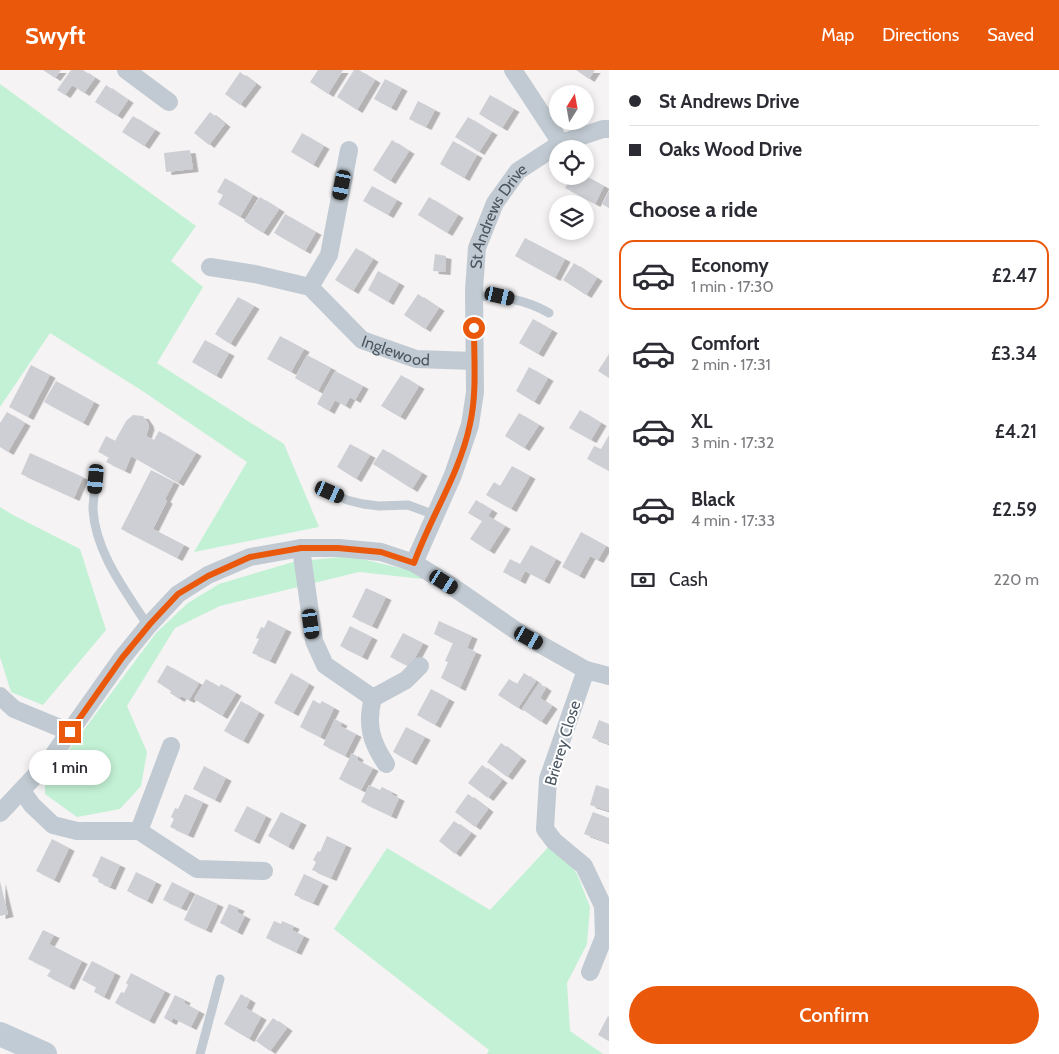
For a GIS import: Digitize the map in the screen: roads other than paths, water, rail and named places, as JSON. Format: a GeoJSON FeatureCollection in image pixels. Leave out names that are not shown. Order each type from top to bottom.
{"type":"FeatureCollection","features":[{"type":"Feature","properties":{"kind":"main road"},"geometry":{"type":"LineString","coordinates":[[0,1034],[45,1054]]}},
{"type":"Feature","properties":{"kind":"street"},"geometry":{"type":"LineString","coordinates":[[126,70],[169,102]]}},
{"type":"Feature","properties":{"kind":"street"},"geometry":{"type":"LineString","coordinates":[[513,70],[559,140]]}},
{"type":"Feature","properties":{"kind":"street","name":"St Andrews Drive"},"geometry":{"type":"LineString","coordinates":[[570,140],[603,129],[609,129]]}},
{"type":"Feature","properties":{"kind":"street"},"geometry":{"type":"LineString","coordinates":[[210,267],[255,274],[310,287],[329,255],[349,150]]}},
{"type":"Feature","properties":{"kind":"street","name":"St Andrews Drive"},"geometry":{"type":"LineString","coordinates":[[414,563],[453,475],[470,425],[475,392],[474,296],[478,248],[495,204],[518,171],[549,151]]}},
{"type":"Feature","properties":{"kind":"street","name":"Inglewood"},"geometry":{"type":"LineString","coordinates":[[310,287],[362,340],[416,359],[474,361]]}},
{"type":"Feature","properties":{"kind":"street"},"geometry":{"type":"LineString","coordinates":[[301,548],[314,641],[325,665],[372,698]]}},
{"type":"Feature","properties":{"kind":"street"},"geometry":{"type":"LineString","coordinates":[[0,813],[49,761],[122,658],[148,626],[178,594],[208,576],[250,557],[301,548],[338,548],[381,552],[414,563],[453,587],[515,630],[586,670],[609,676]]}},
{"type":"Feature","properties":{"kind":"street"},"geometry":{"type":"LineString","coordinates":[[372,698],[406,680],[420,666]]}},
{"type":"Feature","properties":{"kind":"street","name":"Brierey Close"},"geometry":{"type":"LineString","coordinates":[[586,670],[548,779],[544,829],[554,841],[584,866],[603,906],[604,937],[590,972]]}},
{"type":"Feature","properties":{"kind":"street"},"geometry":{"type":"LineString","coordinates":[[0,696],[14,709],[70,732]]}},
{"type":"Feature","properties":{"kind":"street"},"geometry":{"type":"LineString","coordinates":[[372,698],[369,726],[376,750],[386,764]]}},
{"type":"Feature","properties":{"kind":"street"},"geometry":{"type":"LineString","coordinates":[[139,831],[171,746]]}},
{"type":"Feature","properties":{"kind":"street"},"geometry":{"type":"LineString","coordinates":[[22,791],[32,805],[53,825],[77,831],[139,831],[197,869],[264,871]]}},
{"type":"Feature","properties":{"kind":"lane"},"geometry":{"type":"LineString","coordinates":[[474,296],[500,296],[535,304],[549,313]]}},
{"type":"Feature","properties":{"kind":"lane"},"geometry":{"type":"LineString","coordinates":[[96,479],[93,509],[103,550],[119,581],[148,626]]}},
{"type":"Feature","properties":{"kind":"lane"},"geometry":{"type":"LineString","coordinates":[[330,492],[347,500],[363,504],[379,506],[408,505],[435,515]]}},
{"type":"Feature","properties":{"kind":"lane"},"geometry":{"type":"LineString","coordinates":[[200,1054],[220,979]]}}]}
